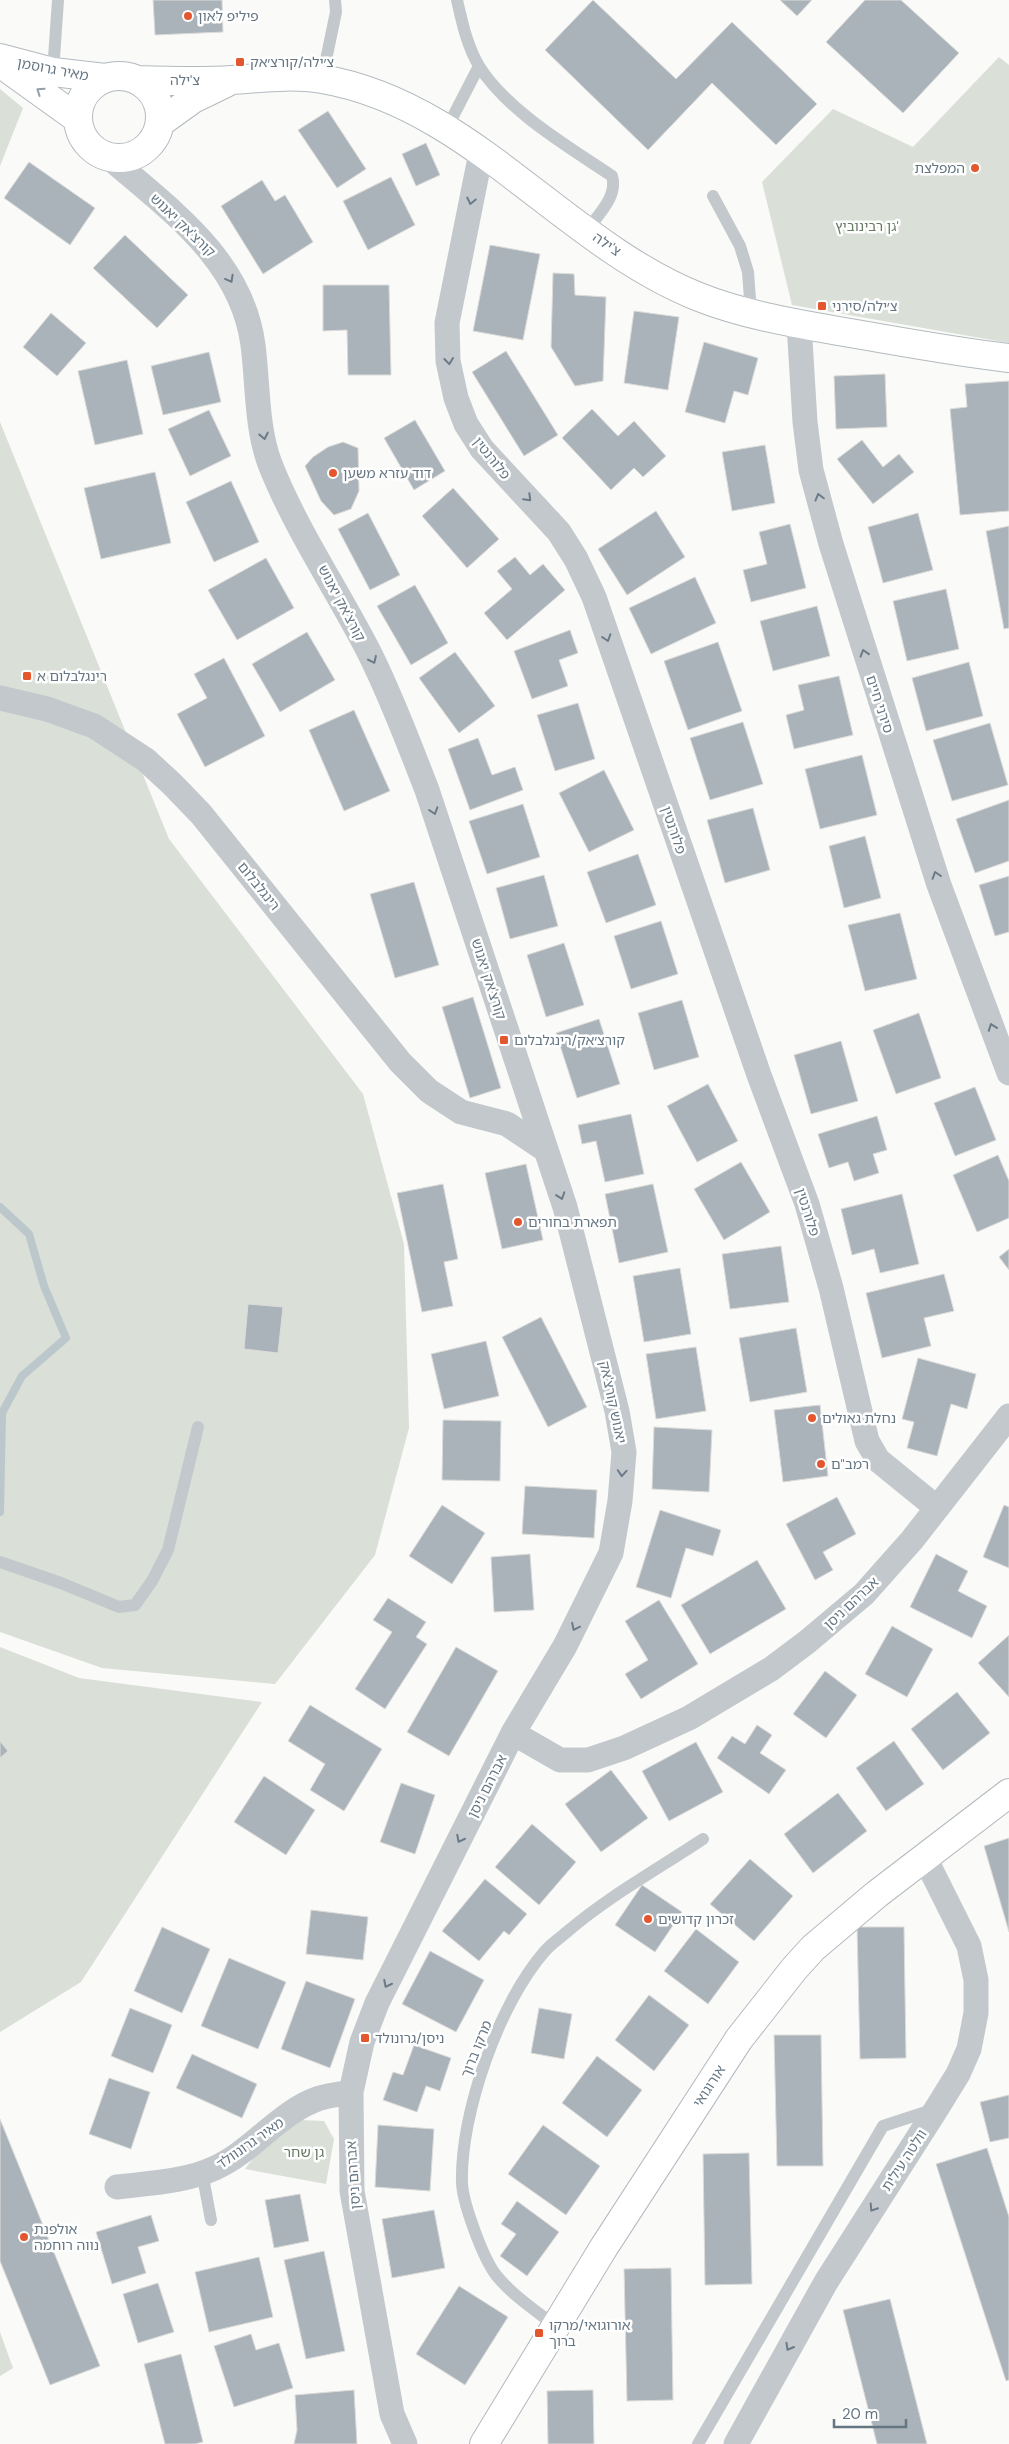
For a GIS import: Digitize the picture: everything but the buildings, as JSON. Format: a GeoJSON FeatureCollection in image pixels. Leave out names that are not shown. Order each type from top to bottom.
{"type":"FeatureCollection","features":[{"type":"Feature","properties":{"kind":"street","name":"מאיר גרוסמן"},"geometry":{"type":"LineString","coordinates":[[0,58],[53,72],[106,78]]}},
{"type":"Feature","properties":{"kind":"street","name":"מאיר גרוסמן"},"geometry":{"type":"LineString","coordinates":[[0,64],[78,120]]}},
{"type":"Feature","properties":{"kind":"street"},"geometry":{"type":"LineString","coordinates":[[119,76],[138,80],[155,95],[160,108],[161,122],[157,136],[149,147],[137,155],[124,159],[110,158],[98,153],[88,144],[81,132],[78,120],[79,106],[84,94],[94,84],[106,78],[119,76]]}},
{"type":"Feature","properties":{"kind":"street","name":"צ'ילה"},"geometry":{"type":"LineString","coordinates":[[138,80],[232,80],[298,77],[322,79],[376,93],[405,105],[447,128],[620,254],[666,281],[700,297],[751,313],[799,324],[964,353],[1009,358]]}},
{"type":"Feature","properties":{"kind":"street","name":"צ'ילה"},"geometry":{"type":"LineString","coordinates":[[161,122],[208,90],[232,80]]}},
{"type":"Feature","properties":{"kind":"street","name":"פלורנטין"},"geometry":{"type":"LineString","coordinates":[[481,153],[447,323],[448,361],[456,398],[466,424],[482,449],[559,532],[576,558],[594,597],[757,1069],[807,1204],[831,1288],[866,1441],[878,1460],[937,1508]]}},
{"type":"Feature","properties":{"kind":"street","name":"קורצ'אק יאנוש"},"geometry":{"type":"LineString","coordinates":[[110,158],[214,252],[230,277],[242,304],[253,343],[262,426],[269,462],[287,501],[370,654],[401,722],[430,799],[524,1087]]}},
{"type":"Feature","properties":{"kind":"street","name":"סירני חיים"},"geometry":{"type":"LineString","coordinates":[[799,324],[805,422],[811,470],[831,544],[869,670],[939,885],[1009,1073]]}},
{"type":"Feature","properties":{"kind":"street","name":"רינגלבלום"},"geometry":{"type":"LineString","coordinates":[[0,698],[47,709],[94,726],[146,760],[201,814],[400,1062],[429,1091],[461,1112],[485,1117],[521,1132],[546,1150]]}},
{"type":"Feature","properties":{"kind":"street"},"geometry":{"type":"LineString","coordinates":[[485,1117],[494,1115],[511,1104],[524,1087]]}},
{"type":"Feature","properties":{"kind":"street","name":"יאנוש קורצ'אק"},"geometry":{"type":"LineString","coordinates":[[513,1733],[566,1646],[611,1553],[620,1502],[624,1452],[617,1411],[567,1216],[524,1087]]}},
{"type":"Feature","properties":{"kind":"street","name":"אברהם ניסן"},"geometry":{"type":"LineString","coordinates":[[405,2444],[392,2414],[352,2191],[351,2092],[362,2042],[377,2003],[513,1733],[560,1760],[588,1760],[624,1748],[689,1718],[771,1669],[807,1642],[864,1594],[912,1540],[1009,1416]]}},
{"type":"Feature","properties":{"kind":"street","name":"אורוגואי"},"geometry":{"type":"LineString","coordinates":[[484,2444],[604,2247],[739,2039],[770,1999],[813,1948],[877,1894],[1009,1793]]}},
{"type":"Feature","properties":{"kind":"street","name":"וולטה עילית"},"geometry":{"type":"LineString","coordinates":[[736,2444],[826,2282],[958,2074],[969,2049],[976,2013],[976,1980],[969,1946],[926,1858]]}},
{"type":"Feature","properties":{"kind":"street","name":"מאיר גרונוולד"},"geometry":{"type":"LineString","coordinates":[[117,2187],[186,2178],[215,2168],[244,2150],[298,2109],[320,2098],[351,2092]]}},
{"type":"Feature","properties":{"kind":"lane"},"geometry":{"type":"LineString","coordinates":[[53,72],[58,0]]}},
{"type":"Feature","properties":{"kind":"lane"},"geometry":{"type":"LineString","coordinates":[[322,79],[336,12],[335,0]]}},
{"type":"Feature","properties":{"kind":"lane"},"geometry":{"type":"LineString","coordinates":[[457,0],[468,41],[479,66],[504,95],[544,131],[612,176],[615,184],[610,197],[587,230]]}},
{"type":"Feature","properties":{"kind":"lane"},"geometry":{"type":"LineString","coordinates":[[447,128],[479,66]]}},
{"type":"Feature","properties":{"kind":"lane"},"geometry":{"type":"LineString","coordinates":[[713,196],[740,246],[748,272],[751,313]]}},
{"type":"Feature","properties":{"kind":"lane"},"geometry":{"type":"LineString","coordinates":[[0,1562],[60,1583],[119,1607],[135,1605],[152,1582],[168,1550],[198,1428]]}},
{"type":"Feature","properties":{"kind":"lane","name":"מרקו ברוך"},"geometry":{"type":"LineString","coordinates":[[557,2327],[520,2298],[496,2274],[475,2233],[462,2184],[465,2133],[476,2086],[502,2022],[519,1989],[545,1951],[598,1908],[703,1839]]}},
{"type":"Feature","properties":{"kind":"lane"},"geometry":{"type":"LineString","coordinates":[[698,2444],[883,2126],[937,2108]]}},
{"type":"Feature","properties":{"kind":"lane"},"geometry":{"type":"LineString","coordinates":[[202,2172],[211,2220]]}},
{"type":"Feature","properties":{"kind":"green space","name":"גן רבינוביץ'"},"geometry":{"type":"Polygon","coordinates":[[[999,57],[1009,65],[1009,343],[792,305],[762,182],[833,109],[913,147],[999,57]]]}},
{"type":"Feature","properties":{"kind":"green space"},"geometry":{"type":"Polygon","coordinates":[[[0,89],[23,108],[0,166],[0,89]]]}},
{"type":"Feature","properties":{"kind":"green space"},"geometry":{"type":"Polygon","coordinates":[[[0,422],[169,839],[363,1094],[404,1244],[409,1428],[375,1555],[275,1684],[102,1668],[0,1632],[0,422]]]}},
{"type":"Feature","properties":{"kind":"green space"},"geometry":{"type":"Polygon","coordinates":[[[0,1647],[79,1678],[262,1702],[81,1982],[0,2032],[0,1647]]]}},
{"type":"Feature","properties":{"kind":"green space","name":"גן שחר"},"geometry":{"type":"Polygon","coordinates":[[[299,2120],[324,2121],[334,2139],[326,2184],[245,2169],[261,2148],[299,2120]]]}},
{"type":"Feature","properties":{"kind":"green space"},"geometry":{"type":"Polygon","coordinates":[[[0,2332],[13,2368],[0,2376],[0,2332]]]}},
{"type":"Feature","properties":{"kind":"waterway"},"geometry":{"type":"LineString","coordinates":[[0,1207],[29,1234],[44,1286],[66,1338],[22,1376],[2,1413],[0,1512]]}},
{"type":"Feature","properties":{"kind":"place","name":"פיליפ לאון"},"geometry":{"type":"Point","coordinates":[188,16]}},
{"type":"Feature","properties":{"kind":"place","name":"צ׳ילה/קורצ׳אק"},"geometry":{"type":"Point","coordinates":[240,62]}},
{"type":"Feature","properties":{"kind":"place","name":"המפלצת"},"geometry":{"type":"Point","coordinates":[975,168]}},
{"type":"Feature","properties":{"kind":"place","name":"צ׳ילה/סירני"},"geometry":{"type":"Point","coordinates":[822,306]}},
{"type":"Feature","properties":{"kind":"place","name":"דוד עזרא משען"},"geometry":{"type":"Point","coordinates":[333,473]}},
{"type":"Feature","properties":{"kind":"place","name":"רינגלבלום א"},"geometry":{"type":"Point","coordinates":[27,676]}},
{"type":"Feature","properties":{"kind":"place","name":"קורצ׳אק/רינגלבלום"},"geometry":{"type":"Point","coordinates":[504,1040]}},
{"type":"Feature","properties":{"kind":"place","name":"תפארת בחורים"},"geometry":{"type":"Point","coordinates":[518,1222]}},
{"type":"Feature","properties":{"kind":"place","name":"נחלת גאולים"},"geometry":{"type":"Point","coordinates":[812,1418]}},
{"type":"Feature","properties":{"kind":"place","name":"רמב\"ם"},"geometry":{"type":"Point","coordinates":[821,1464]}},
{"type":"Feature","properties":{"kind":"place","name":"זכרון קדושים"},"geometry":{"type":"Point","coordinates":[648,1919]}},
{"type":"Feature","properties":{"kind":"place","name":"ניסן/גרונולד"},"geometry":{"type":"Point","coordinates":[365,2038]}},
{"type":"Feature","properties":{"kind":"place","name":"אולפנת נווה רוחמה"},"geometry":{"type":"Point","coordinates":[24,2237]}},
{"type":"Feature","properties":{"kind":"place","name":"אורוגואי/מרקו ברוך"},"geometry":{"type":"Point","coordinates":[539,2333]}}]}
